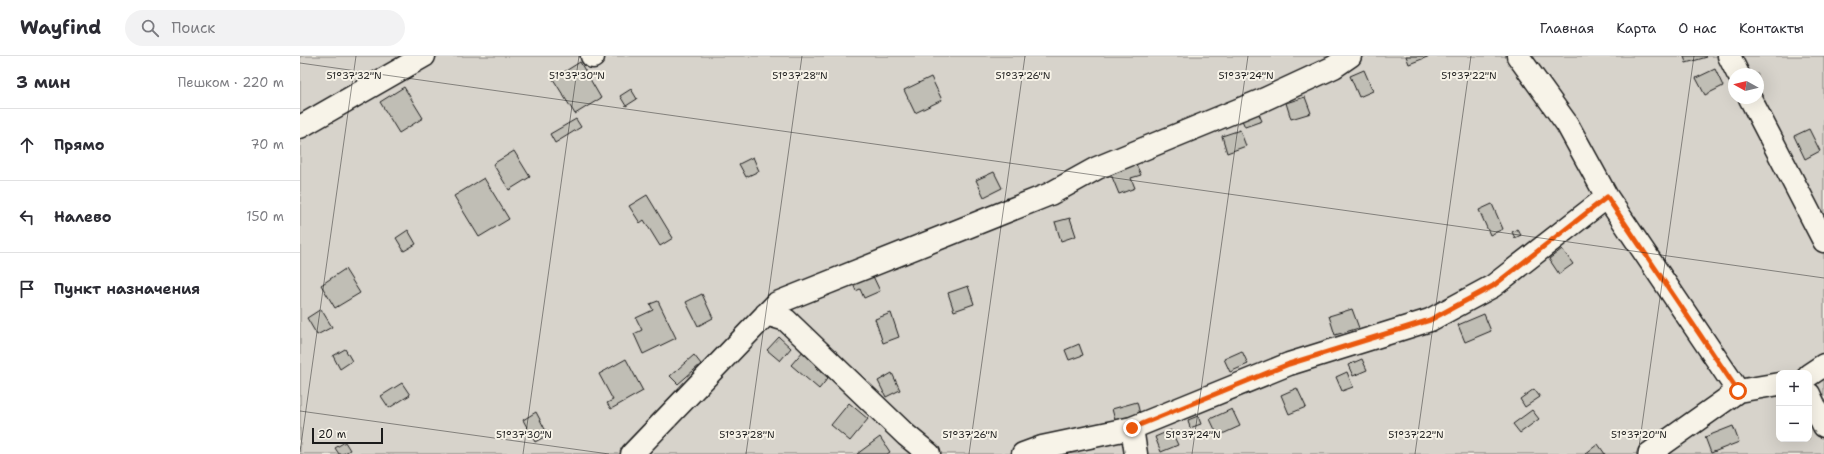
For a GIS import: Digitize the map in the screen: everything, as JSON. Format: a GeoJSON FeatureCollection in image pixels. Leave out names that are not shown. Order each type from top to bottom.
{"type":"FeatureCollection","features":[{"type":"Feature","properties":{"kind":"lane"},"geometry":{"type":"LineString","coordinates":[[300,127],[424,56]]}},
{"type":"Feature","properties":{"kind":"lane"},"geometry":{"type":"LineString","coordinates":[[632,454],[777,303],[1050,194],[1096,168],[1265,99],[1334,67],[1350,56]]}},
{"type":"Feature","properties":{"kind":"lane"},"geometry":{"type":"LineString","coordinates":[[1518,56],[1567,124],[1607,197],[1738,391]]}},
{"type":"Feature","properties":{"kind":"lane"},"geometry":{"type":"LineString","coordinates":[[1729,56],[1735,68]]}},
{"type":"Feature","properties":{"kind":"lane"},"geometry":{"type":"LineString","coordinates":[[1753,104],[1824,241]]}},
{"type":"Feature","properties":{"kind":"lane"},"geometry":{"type":"LineString","coordinates":[[1023,454],[1042,447],[1132,428],[1289,364],[1430,320],[1493,286],[1607,197]]}},
{"type":"Feature","properties":{"kind":"lane"},"geometry":{"type":"LineString","coordinates":[[766,314],[786,320],[906,435],[929,454]]}},
{"type":"Feature","properties":{"kind":"lane"},"geometry":{"type":"LineString","coordinates":[[1812,374],[1824,364]]}},
{"type":"Feature","properties":{"kind":"lane"},"geometry":{"type":"LineString","coordinates":[[1649,454],[1738,391],[1776,385]]}},
{"type":"Feature","properties":{"kind":"lane"},"geometry":{"type":"LineString","coordinates":[[1812,400],[1824,426]]}},
{"type":"Feature","properties":{"kind":"lane"},"geometry":{"type":"LineString","coordinates":[[1132,428],[1136,454]]}},
{"type":"Feature","properties":{"kind":"shaded area"},"geometry":{"type":"Polygon","coordinates":[[[300,56],[1824,56],[1824,454],[300,454],[300,56]]]}},
{"type":"Feature","properties":{"kind":"building"},"geometry":{"type":"Polygon","coordinates":[[[1406,56],[1430,56],[1409,64],[1406,56]]]}},
{"type":"Feature","properties":{"kind":"building"},"geometry":{"type":"Polygon","coordinates":[[[1684,56],[1706,56],[1707,57],[1686,63],[1684,56]]]}},
{"type":"Feature","properties":{"kind":"building"},"geometry":{"type":"Polygon","coordinates":[[[580,62],[601,98],[575,114],[553,79],[580,62]]]}},
{"type":"Feature","properties":{"kind":"building"},"geometry":{"type":"Polygon","coordinates":[[[1715,69],[1723,86],[1705,95],[1696,78],[1715,69]]]}},
{"type":"Feature","properties":{"kind":"building"},"geometry":{"type":"Polygon","coordinates":[[[1364,70],[1373,91],[1359,97],[1350,76],[1364,70]]]}},
{"type":"Feature","properties":{"kind":"building"},"geometry":{"type":"Polygon","coordinates":[[[931,77],[942,100],[915,113],[904,90],[931,77]]]}},
{"type":"Feature","properties":{"kind":"building"},"geometry":{"type":"Polygon","coordinates":[[[404,87],[423,118],[399,133],[380,102],[404,87]]]}},
{"type":"Feature","properties":{"kind":"building"},"geometry":{"type":"Polygon","coordinates":[[[631,89],[637,99],[626,106],[620,96],[631,89]]]}},
{"type":"Feature","properties":{"kind":"building"},"geometry":{"type":"Polygon","coordinates":[[[1305,97],[1311,113],[1291,119],[1286,103],[1305,97]]]}},
{"type":"Feature","properties":{"kind":"building"},"geometry":{"type":"Polygon","coordinates":[[[1258,112],[1262,121],[1245,127],[1241,118],[1258,112]]]}},
{"type":"Feature","properties":{"kind":"building"},"geometry":{"type":"Polygon","coordinates":[[[576,119],[581,127],[555,143],[550,134],[576,119]]]}},
{"type":"Feature","properties":{"kind":"building"},"geometry":{"type":"Polygon","coordinates":[[[1809,129],[1820,151],[1805,159],[1794,136],[1809,129]]]}},
{"type":"Feature","properties":{"kind":"building"},"geometry":{"type":"Polygon","coordinates":[[[1240,130],[1246,146],[1227,153],[1222,136],[1240,130]]]}},
{"type":"Feature","properties":{"kind":"building"},"geometry":{"type":"Polygon","coordinates":[[[514,151],[530,177],[509,190],[493,164],[514,151]]]}},
{"type":"Feature","properties":{"kind":"building"},"geometry":{"type":"Polygon","coordinates":[[[753,157],[759,171],[746,177],[739,164],[753,157]]]}},
{"type":"Feature","properties":{"kind":"building"},"geometry":{"type":"Polygon","coordinates":[[[1135,162],[1141,175],[1131,178],[1135,188],[1119,194],[1110,172],[1135,162]]]}},
{"type":"Feature","properties":{"kind":"building"},"geometry":{"type":"Polygon","coordinates":[[[994,172],[1002,188],[984,197],[976,180],[994,172]]]}},
{"type":"Feature","properties":{"kind":"building"},"geometry":{"type":"Polygon","coordinates":[[[484,178],[509,219],[479,237],[454,196],[484,178]]]}},
{"type":"Feature","properties":{"kind":"building"},"geometry":{"type":"Polygon","coordinates":[[[647,195],[673,238],[660,246],[644,220],[640,223],[629,206],[647,195]]]}},
{"type":"Feature","properties":{"kind":"building"},"geometry":{"type":"Polygon","coordinates":[[[1492,204],[1503,229],[1490,235],[1479,210],[1492,204]]]}},
{"type":"Feature","properties":{"kind":"building"},"geometry":{"type":"Polygon","coordinates":[[[1070,218],[1076,236],[1061,241],[1055,222],[1070,218]]]}},
{"type":"Feature","properties":{"kind":"building"},"geometry":{"type":"Polygon","coordinates":[[[1517,229],[1521,235],[1515,238],[1512,232],[1517,229]]]}},
{"type":"Feature","properties":{"kind":"building"},"geometry":{"type":"Polygon","coordinates":[[[408,230],[416,244],[404,251],[396,238],[408,230]]]}},
{"type":"Feature","properties":{"kind":"building"},"geometry":{"type":"Polygon","coordinates":[[[1562,249],[1573,264],[1559,274],[1549,259],[1562,249]]]}},
{"type":"Feature","properties":{"kind":"building"},"geometry":{"type":"Polygon","coordinates":[[[345,269],[360,293],[335,308],[321,285],[345,269]]]}},
{"type":"Feature","properties":{"kind":"building"},"geometry":{"type":"Polygon","coordinates":[[[871,272],[880,291],[864,298],[860,289],[856,291],[851,279],[871,272]]]}},
{"type":"Feature","properties":{"kind":"building"},"geometry":{"type":"Polygon","coordinates":[[[968,286],[974,304],[954,311],[948,293],[968,286]]]}},
{"type":"Feature","properties":{"kind":"building"},"geometry":{"type":"Polygon","coordinates":[[[702,294],[713,318],[698,326],[686,302],[702,294]]]}},
{"type":"Feature","properties":{"kind":"building"},"geometry":{"type":"Polygon","coordinates":[[[658,301],[676,338],[643,354],[634,334],[642,330],[636,318],[653,310],[650,304],[658,301]]]}},
{"type":"Feature","properties":{"kind":"building"},"geometry":{"type":"Polygon","coordinates":[[[321,309],[332,327],[317,335],[307,318],[321,309]]]}},
{"type":"Feature","properties":{"kind":"building"},"geometry":{"type":"Polygon","coordinates":[[[1352,309],[1359,328],[1335,335],[1329,316],[1352,309]]]}},
{"type":"Feature","properties":{"kind":"building"},"geometry":{"type":"Polygon","coordinates":[[[891,313],[899,337],[883,343],[875,319],[891,313]]]}},
{"type":"Feature","properties":{"kind":"building"},"geometry":{"type":"Polygon","coordinates":[[[1484,314],[1491,331],[1465,342],[1458,325],[1484,314]]]}},
{"type":"Feature","properties":{"kind":"building"},"geometry":{"type":"Polygon","coordinates":[[[779,337],[791,348],[780,361],[767,350],[779,337]]]}},
{"type":"Feature","properties":{"kind":"building"},"geometry":{"type":"Polygon","coordinates":[[[1079,344],[1083,355],[1069,360],[1065,350],[1079,344]]]}},
{"type":"Feature","properties":{"kind":"building"},"geometry":{"type":"Polygon","coordinates":[[[345,349],[352,361],[340,369],[333,356],[345,349]]]}},
{"type":"Feature","properties":{"kind":"building"},"geometry":{"type":"Polygon","coordinates":[[[804,350],[819,363],[816,367],[828,378],[819,389],[791,365],[804,350]]]}},
{"type":"Feature","properties":{"kind":"building"},"geometry":{"type":"Polygon","coordinates":[[[1242,351],[1248,364],[1230,372],[1224,359],[1242,351]]]}},
{"type":"Feature","properties":{"kind":"building"},"geometry":{"type":"Polygon","coordinates":[[[694,355],[701,364],[678,384],[670,376],[694,355]]]}},
{"type":"Feature","properties":{"kind":"building"},"geometry":{"type":"Polygon","coordinates":[[[626,359],[643,391],[611,409],[607,403],[613,400],[599,374],[626,359]]]}},
{"type":"Feature","properties":{"kind":"building"},"geometry":{"type":"Polygon","coordinates":[[[1362,359],[1367,370],[1353,376],[1348,365],[1362,359]]]}},
{"type":"Feature","properties":{"kind":"building"},"geometry":{"type":"Polygon","coordinates":[[[1347,372],[1353,387],[1342,391],[1336,377],[1347,372]]]}},
{"type":"Feature","properties":{"kind":"building"},"geometry":{"type":"Polygon","coordinates":[[[892,373],[900,390],[886,397],[878,381],[892,373]]]}},
{"type":"Feature","properties":{"kind":"building"},"geometry":{"type":"Polygon","coordinates":[[[402,383],[410,395],[389,408],[381,396],[402,383]]]}},
{"type":"Feature","properties":{"kind":"building"},"geometry":{"type":"Polygon","coordinates":[[[1297,388],[1306,407],[1289,414],[1281,395],[1297,388]]]}},
{"type":"Feature","properties":{"kind":"building"},"geometry":{"type":"Polygon","coordinates":[[[1534,389],[1540,397],[1525,407],[1520,399],[1534,389]]]}},
{"type":"Feature","properties":{"kind":"building"},"geometry":{"type":"Polygon","coordinates":[[[1137,402],[1140,414],[1115,420],[1112,409],[1137,402]]]}},
{"type":"Feature","properties":{"kind":"building"},"geometry":{"type":"Polygon","coordinates":[[[849,403],[868,419],[850,441],[831,425],[849,403]]]}},
{"type":"Feature","properties":{"kind":"building"},"geometry":{"type":"Polygon","coordinates":[[[1232,409],[1240,426],[1218,436],[1210,419],[1232,409]]]}},
{"type":"Feature","properties":{"kind":"building"},"geometry":{"type":"Polygon","coordinates":[[[1532,410],[1539,419],[1520,433],[1513,424],[1532,410]]]}},
{"type":"Feature","properties":{"kind":"building"},"geometry":{"type":"Polygon","coordinates":[[[536,412],[548,435],[535,442],[523,420],[536,412]]]}},
{"type":"Feature","properties":{"kind":"building"},"geometry":{"type":"Polygon","coordinates":[[[1198,416],[1201,424],[1190,428],[1188,420],[1198,416]]]}},
{"type":"Feature","properties":{"kind":"building"},"geometry":{"type":"Polygon","coordinates":[[[1733,426],[1739,442],[1711,453],[1705,437],[1733,426]]]}},
{"type":"Feature","properties":{"kind":"building"},"geometry":{"type":"Polygon","coordinates":[[[1171,430],[1178,445],[1161,452],[1155,437],[1171,430]]]}},
{"type":"Feature","properties":{"kind":"building"},"geometry":{"type":"Polygon","coordinates":[[[880,437],[890,452],[887,454],[857,454],[880,437]]]}},
{"type":"Feature","properties":{"kind":"building"},"geometry":{"type":"Polygon","coordinates":[[[345,442],[350,450],[343,454],[339,454],[335,448],[345,442]]]}},
{"type":"Feature","properties":{"kind":"building"},"geometry":{"type":"Polygon","coordinates":[[[1598,444],[1605,454],[1585,454],[1598,444]]]}},
{"type":"Feature","properties":{"kind":"route"},"geometry":{"type":"LineString","coordinates":[[1132,428],[1289,364],[1430,320],[1493,286],[1607,197],[1738,391]]}}]}
